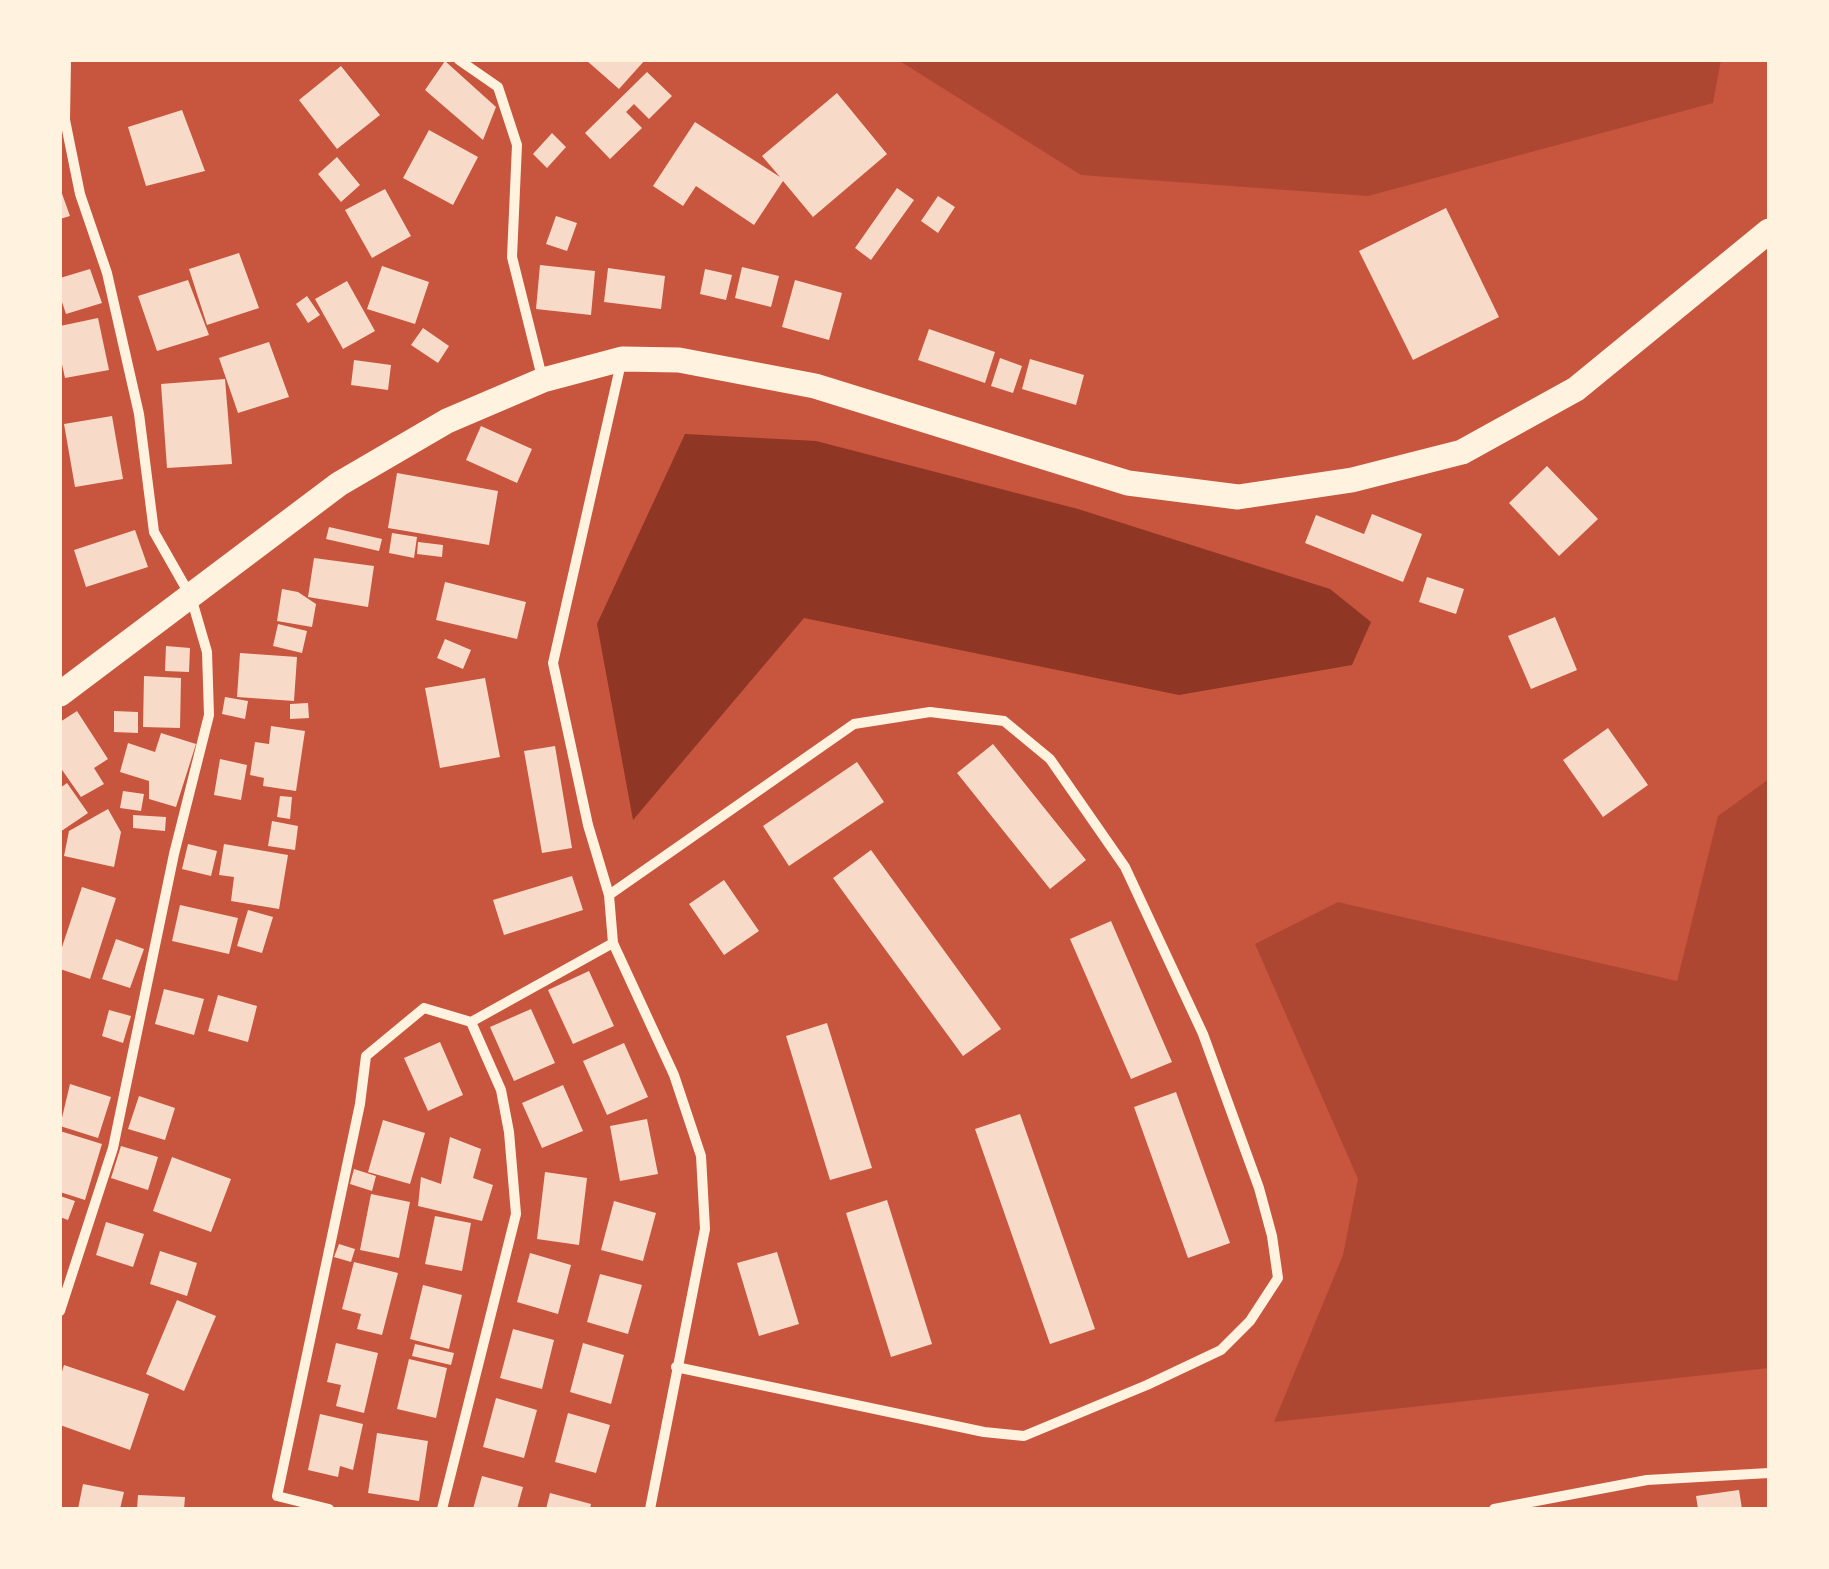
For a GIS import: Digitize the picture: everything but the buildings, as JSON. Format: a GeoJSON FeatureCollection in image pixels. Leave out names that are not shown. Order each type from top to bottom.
{"type":"FeatureCollection","features":[{"type":"Feature","properties":{"kind":"main road"},"geometry":{"type":"LineString","coordinates":[[60,694],[339,484],[447,421],[543,380],[622,359],[679,360],[815,386],[1128,483],[1238,497],[1352,480],[1462,452],[1576,389],[1769,231]]}},
{"type":"Feature","properties":{"kind":"street"},"geometry":{"type":"LineString","coordinates":[[60,1312],[113,1148],[174,854],[209,715],[207,652],[190,597],[154,532],[135,396],[107,273],[80,194],[62,117],[66,60]]}},
{"type":"Feature","properties":{"kind":"street"},"geometry":{"type":"LineString","coordinates":[[460,60],[498,87],[517,146],[512,257],[543,380]]}},
{"type":"Feature","properties":{"kind":"street"},"geometry":{"type":"LineString","coordinates":[[622,359],[553,663],[588,825],[609,895],[614,943],[674,1075],[701,1156],[705,1229],[650,1509]]}},
{"type":"Feature","properties":{"kind":"street"},"geometry":{"type":"LineString","coordinates":[[609,895],[854,724],[930,712],[1004,721],[1050,759],[1125,867],[1203,1034],[1259,1188],[1278,1278],[1250,1321],[1221,1350],[1024,1436],[984,1432],[676,1366]]}},
{"type":"Feature","properties":{"kind":"street"},"geometry":{"type":"LineString","coordinates":[[329,1509],[277,1496],[360,1104],[366,1056],[424,1008],[471,1022],[614,943]]}},
{"type":"Feature","properties":{"kind":"street"},"geometry":{"type":"LineString","coordinates":[[442,1509],[516,1214],[512,1152],[501,1090],[471,1022]]}},
{"type":"Feature","properties":{"kind":"street"},"geometry":{"type":"LineString","coordinates":[[1494,1509],[1647,1480],[1769,1473]]}},
{"type":"Feature","properties":{"kind":"shaded area"},"geometry":{"type":"Polygon","coordinates":[[[898,60],[1721,60],[1713,103],[1368,196],[1081,175],[898,60]]]}},
{"type":"Feature","properties":{"kind":"shaded area"},"geometry":{"type":"Polygon","coordinates":[[[685,434],[816,441],[1078,509],[1330,589],[1371,622],[1352,665],[1179,695],[804,618],[633,820],[597,624],[685,434]]]}},
{"type":"Feature","properties":{"kind":"shaded area"},"geometry":{"type":"Polygon","coordinates":[[[1769,779],[1769,1368],[1274,1422],[1343,1255],[1358,1179],[1255,944],[1338,902],[1677,981],[1718,816],[1769,779]]]}}]}
